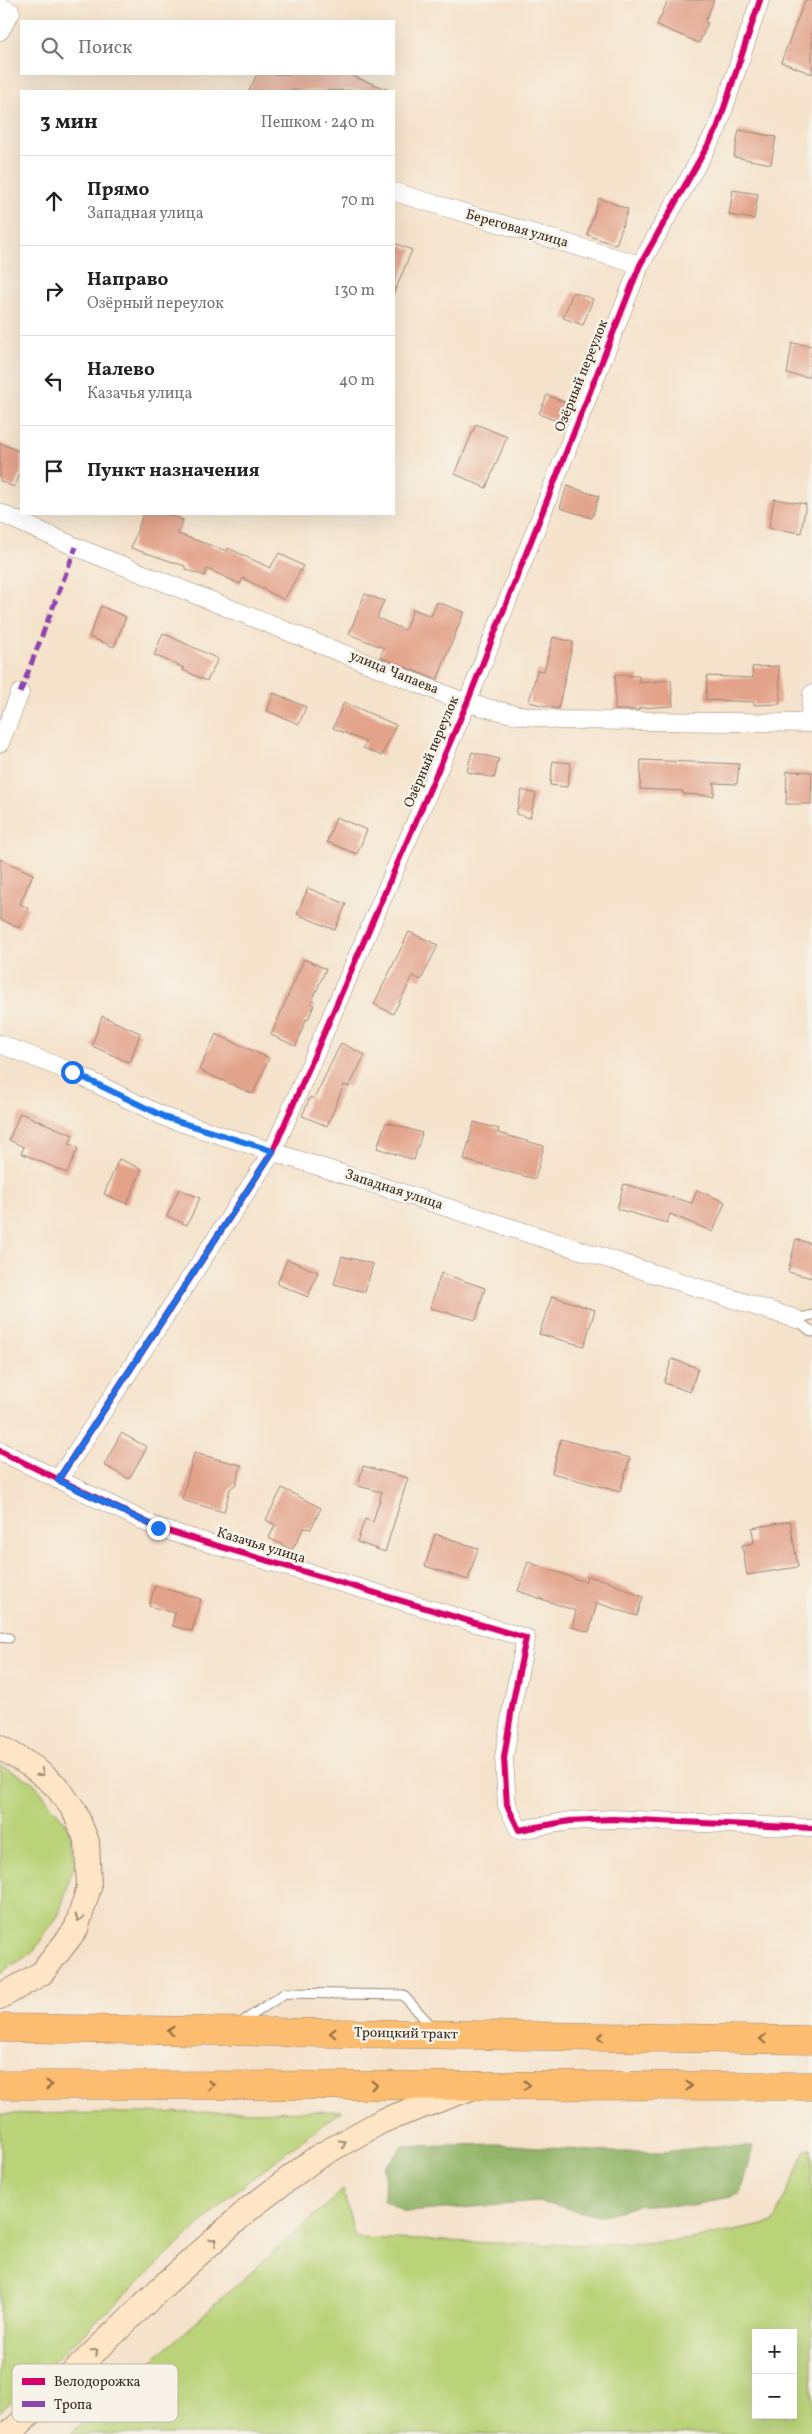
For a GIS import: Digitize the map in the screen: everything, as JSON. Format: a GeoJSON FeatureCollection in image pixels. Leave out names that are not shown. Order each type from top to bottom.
{"type":"FeatureCollection","features":[{"type":"Feature","properties":{"kind":"main road"},"geometry":{"type":"LineString","coordinates":[[0,1747],[32,1767],[56,1786],[74,1810],[87,1842],[89,1887],[76,1928],[42,1973],[0,1997]]}},
{"type":"Feature","properties":{"kind":"main road","name":"Троицкий тракт"},"geometry":{"type":"LineString","coordinates":[[0,2028],[812,2040]]}},
{"type":"Feature","properties":{"kind":"main road"},"geometry":{"type":"LineString","coordinates":[[0,2085],[812,2086]]}},
{"type":"Feature","properties":{"kind":"main road"},"geometry":{"type":"LineString","coordinates":[[82,2364],[242,2214],[316,2158],[382,2122],[478,2085]]}},
{"type":"Feature","properties":{"kind":"main road"},"geometry":{"type":"LineString","coordinates":[[9,2434],[21,2422]]}},
{"type":"Feature","properties":{"kind":"street","name":"Озёрный переулок"},"geometry":{"type":"LineString","coordinates":[[58,1480],[273,1151],[467,703],[640,265],[716,129],[760,0]]}},
{"type":"Feature","properties":{"kind":"street"},"geometry":{"type":"LineString","coordinates":[[0,31],[6,9]]}},
{"type":"Feature","properties":{"kind":"street","name":"Береговая улица"},"geometry":{"type":"LineString","coordinates":[[395,192],[640,265]]}},
{"type":"Feature","properties":{"kind":"street","name":"улица Чапаева"},"geometry":{"type":"LineString","coordinates":[[0,513],[76,547],[467,703],[512,714],[558,720],[810,723]]}},
{"type":"Feature","properties":{"kind":"street"},"geometry":{"type":"LineString","coordinates":[[0,743],[20,693]]}},
{"type":"Feature","properties":{"kind":"street"},"geometry":{"type":"LineString","coordinates":[[810,723],[812,694]]}},
{"type":"Feature","properties":{"kind":"street","name":"Западная улица"},"geometry":{"type":"LineString","coordinates":[[0,1044],[72,1072],[167,1118],[804,1317]]}},
{"type":"Feature","properties":{"kind":"street","name":"Казачья улица"},"geometry":{"type":"LineString","coordinates":[[0,1451],[158,1528],[526,1638],[512,1701],[504,1758],[507,1805],[519,1830],[570,1821],[614,1820],[812,1828]]}},
{"type":"Feature","properties":{"kind":"lane"},"geometry":{"type":"LineString","coordinates":[[804,1317],[812,1332]]}},
{"type":"Feature","properties":{"kind":"lane"},"geometry":{"type":"LineString","coordinates":[[228,2032],[285,1993],[403,1995],[440,2034]]}},
{"type":"Feature","properties":{"kind":"green space"},"geometry":{"type":"Polygon","coordinates":[[[0,1765],[33,1782],[68,1826],[75,1862],[59,1914],[32,1953],[0,1973],[0,1765]]]}},
{"type":"Feature","properties":{"kind":"green space"},"geometry":{"type":"Polygon","coordinates":[[[341,2111],[238,2189],[51,2364],[12,2364],[12,2401],[0,2412],[0,2114],[341,2111]]]}},
{"type":"Feature","properties":{"kind":"green space"},"geometry":{"type":"Polygon","coordinates":[[[498,2144],[606,2152],[663,2152],[714,2146],[753,2147],[740,2193],[694,2206],[641,2205],[599,2216],[539,2202],[405,2212],[384,2200],[385,2167],[403,2146],[498,2144]]]}},
{"type":"Feature","properties":{"kind":"green space"},"geometry":{"type":"Polygon","coordinates":[[[812,2148],[812,2434],[70,2434],[83,2422],[178,2422],[178,2364],[148,2364],[343,2190],[355,2238],[584,2245],[675,2241],[773,2223],[806,2149],[812,2148]]]}},
{"type":"Feature","properties":{"kind":"building"},"geometry":{"type":"Polygon","coordinates":[[[668,0],[714,0],[705,22],[708,23],[699,43],[657,25],[668,0]]]}},
{"type":"Feature","properties":{"kind":"building"},"geometry":{"type":"Polygon","coordinates":[[[805,0],[812,0],[812,74],[781,62],[805,0]]]}},
{"type":"Feature","properties":{"kind":"building"},"geometry":{"type":"Polygon","coordinates":[[[257,75],[350,75],[389,90],[249,90],[257,75]]]}},
{"type":"Feature","properties":{"kind":"building"},"geometry":{"type":"Polygon","coordinates":[[[739,130],[776,137],[771,164],[734,157],[739,130]]]}},
{"type":"Feature","properties":{"kind":"building"},"geometry":{"type":"Polygon","coordinates":[[[733,190],[758,194],[754,219],[729,215],[733,190]]]}},
{"type":"Feature","properties":{"kind":"building"},"geometry":{"type":"Polygon","coordinates":[[[599,198],[628,209],[616,245],[587,235],[599,198]]]}},
{"type":"Feature","properties":{"kind":"building"},"geometry":{"type":"Polygon","coordinates":[[[395,243],[412,250],[395,291],[395,243]]]}},
{"type":"Feature","properties":{"kind":"building"},"geometry":{"type":"Polygon","coordinates":[[[573,292],[593,299],[583,325],[563,318],[573,292]]]}},
{"type":"Feature","properties":{"kind":"building"},"geometry":{"type":"Polygon","coordinates":[[[792,343],[812,346],[809,377],[787,374],[792,343]]]}},
{"type":"Feature","properties":{"kind":"building"},"geometry":{"type":"Polygon","coordinates":[[[547,395],[567,403],[559,422],[539,414],[547,395]]]}},
{"type":"Feature","properties":{"kind":"building"},"geometry":{"type":"Polygon","coordinates":[[[476,424],[507,437],[486,488],[455,474],[476,424]]]}},
{"type":"Feature","properties":{"kind":"building"},"geometry":{"type":"Polygon","coordinates":[[[0,443],[20,452],[20,474],[14,487],[0,481],[0,443]]]}},
{"type":"Feature","properties":{"kind":"building"},"geometry":{"type":"Polygon","coordinates":[[[567,486],[599,496],[592,518],[560,508],[567,486]]]}},
{"type":"Feature","properties":{"kind":"building"},"geometry":{"type":"Polygon","coordinates":[[[774,499],[806,504],[801,533],[769,528],[774,499]]]}},
{"type":"Feature","properties":{"kind":"building"},"geometry":{"type":"Polygon","coordinates":[[[143,515],[169,515],[183,520],[178,534],[227,551],[228,548],[270,568],[279,553],[303,566],[284,600],[243,578],[240,584],[207,569],[205,576],[185,569],[185,566],[131,548],[143,515]]]}},
{"type":"Feature","properties":{"kind":"building"},"geometry":{"type":"Polygon","coordinates":[[[365,594],[384,601],[377,618],[405,630],[413,609],[431,616],[437,602],[464,612],[437,680],[380,657],[384,648],[349,634],[365,594]]]}},
{"type":"Feature","properties":{"kind":"building"},"geometry":{"type":"Polygon","coordinates":[[[101,606],[126,617],[114,647],[89,637],[101,606]]]}},
{"type":"Feature","properties":{"kind":"building"},"geometry":{"type":"Polygon","coordinates":[[[163,633],[218,659],[207,681],[183,670],[184,668],[154,655],[163,633]]]}},
{"type":"Feature","properties":{"kind":"building"},"geometry":{"type":"Polygon","coordinates":[[[553,637],[573,642],[558,709],[529,702],[537,670],[544,671],[553,637]]]}},
{"type":"Feature","properties":{"kind":"building"},"geometry":{"type":"Polygon","coordinates":[[[779,666],[780,704],[754,705],[754,702],[706,700],[707,676],[753,678],[752,667],[779,666]]]}},
{"type":"Feature","properties":{"kind":"building"},"geometry":{"type":"Polygon","coordinates":[[[615,675],[639,676],[639,683],[671,680],[673,706],[639,708],[639,710],[615,710],[615,675]]]}},
{"type":"Feature","properties":{"kind":"building"},"geometry":{"type":"Polygon","coordinates":[[[274,693],[306,707],[299,724],[267,711],[274,693]]]}},
{"type":"Feature","properties":{"kind":"building"},"geometry":{"type":"Polygon","coordinates":[[[344,702],[396,725],[382,756],[363,748],[366,742],[333,728],[344,702]]]}},
{"type":"Feature","properties":{"kind":"building"},"geometry":{"type":"Polygon","coordinates":[[[472,752],[499,759],[494,778],[467,772],[472,752]]]}},
{"type":"Feature","properties":{"kind":"building"},"geometry":{"type":"Polygon","coordinates":[[[641,760],[739,764],[737,784],[714,783],[714,796],[683,794],[683,791],[640,789],[641,760]]]}},
{"type":"Feature","properties":{"kind":"building"},"geometry":{"type":"Polygon","coordinates":[[[553,761],[571,763],[567,787],[550,785],[553,761]]]}},
{"type":"Feature","properties":{"kind":"building"},"geometry":{"type":"Polygon","coordinates":[[[787,771],[812,772],[811,804],[786,804],[787,771]]]}},
{"type":"Feature","properties":{"kind":"building"},"geometry":{"type":"Polygon","coordinates":[[[522,790],[536,794],[530,818],[516,814],[522,790]]]}},
{"type":"Feature","properties":{"kind":"building"},"geometry":{"type":"Polygon","coordinates":[[[336,817],[367,830],[357,854],[327,842],[336,817]]]}},
{"type":"Feature","properties":{"kind":"building"},"geometry":{"type":"Polygon","coordinates":[[[0,859],[33,874],[20,904],[28,908],[19,928],[0,919],[0,859]]]}},
{"type":"Feature","properties":{"kind":"building"},"geometry":{"type":"Polygon","coordinates":[[[308,888],[346,904],[335,930],[297,914],[308,888]]]}},
{"type":"Feature","properties":{"kind":"building"},"geometry":{"type":"Polygon","coordinates":[[[409,932],[438,945],[421,980],[413,976],[393,1014],[374,1004],[409,932]]]}},
{"type":"Feature","properties":{"kind":"building"},"geometry":{"type":"Polygon","coordinates":[[[304,959],[326,969],[311,1003],[314,1005],[308,1020],[306,1019],[296,1046],[271,1035],[304,959]]]}},
{"type":"Feature","properties":{"kind":"building"},"geometry":{"type":"Polygon","coordinates":[[[102,1016],[140,1033],[130,1063],[92,1046],[102,1016]]]}},
{"type":"Feature","properties":{"kind":"building"},"geometry":{"type":"Polygon","coordinates":[[[216,1034],[269,1058],[253,1094],[199,1070],[216,1034]]]}},
{"type":"Feature","properties":{"kind":"building"},"geometry":{"type":"Polygon","coordinates":[[[341,1043],[365,1055],[349,1087],[344,1085],[327,1126],[302,1116],[310,1097],[314,1099],[341,1043]]]}},
{"type":"Feature","properties":{"kind":"building"},"geometry":{"type":"Polygon","coordinates":[[[20,1113],[73,1135],[69,1144],[78,1148],[67,1173],[21,1153],[24,1147],[9,1140],[20,1113]]]}},
{"type":"Feature","properties":{"kind":"building"},"geometry":{"type":"Polygon","coordinates":[[[386,1122],[422,1133],[414,1160],[377,1148],[386,1122]]]}},
{"type":"Feature","properties":{"kind":"building"},"geometry":{"type":"Polygon","coordinates":[[[474,1122],[499,1129],[498,1133],[544,1146],[535,1179],[464,1160],[474,1122]]]}},
{"type":"Feature","properties":{"kind":"building"},"geometry":{"type":"Polygon","coordinates":[[[119,1159],[142,1169],[127,1204],[104,1194],[119,1159]]]}},
{"type":"Feature","properties":{"kind":"building"},"geometry":{"type":"Polygon","coordinates":[[[624,1184],[692,1203],[697,1190],[725,1202],[713,1232],[670,1214],[667,1223],[617,1209],[624,1184]]]}},
{"type":"Feature","properties":{"kind":"building"},"geometry":{"type":"Polygon","coordinates":[[[179,1189],[200,1198],[187,1225],[167,1216],[179,1189]]]}},
{"type":"Feature","properties":{"kind":"building"},"geometry":{"type":"Polygon","coordinates":[[[796,1239],[812,1244],[812,1278],[788,1272],[796,1239]]]}},
{"type":"Feature","properties":{"kind":"building"},"geometry":{"type":"Polygon","coordinates":[[[342,1256],[373,1264],[365,1292],[334,1284],[342,1256]]]}},
{"type":"Feature","properties":{"kind":"building"},"geometry":{"type":"Polygon","coordinates":[[[287,1259],[318,1272],[308,1297],[277,1284],[287,1259]]]}},
{"type":"Feature","properties":{"kind":"building"},"geometry":{"type":"Polygon","coordinates":[[[441,1273],[485,1288],[476,1320],[430,1308],[441,1273]]]}},
{"type":"Feature","properties":{"kind":"building"},"geometry":{"type":"Polygon","coordinates":[[[552,1296],[595,1310],[584,1346],[539,1334],[552,1296]]]}},
{"type":"Feature","properties":{"kind":"building"},"geometry":{"type":"Polygon","coordinates":[[[672,1359],[698,1368],[690,1392],[664,1383],[672,1359]]]}},
{"type":"Feature","properties":{"kind":"building"},"geometry":{"type":"Polygon","coordinates":[[[121,1433],[147,1447],[129,1479],[104,1465],[121,1433]]]}},
{"type":"Feature","properties":{"kind":"building"},"geometry":{"type":"Polygon","coordinates":[[[561,1439],[630,1458],[620,1492],[552,1473],[561,1439]]]}},
{"type":"Feature","properties":{"kind":"building"},"geometry":{"type":"Polygon","coordinates":[[[194,1453],[241,1465],[236,1484],[230,1489],[224,1512],[182,1500],[194,1453]]]}},
{"type":"Feature","properties":{"kind":"building"},"geometry":{"type":"Polygon","coordinates":[[[363,1466],[408,1478],[385,1552],[357,1542],[365,1519],[373,1522],[382,1492],[358,1486],[363,1466]]]}},
{"type":"Feature","properties":{"kind":"building"},"geometry":{"type":"Polygon","coordinates":[[[282,1488],[321,1508],[311,1529],[304,1528],[292,1550],[269,1538],[275,1525],[266,1520],[282,1488]]]}},
{"type":"Feature","properties":{"kind":"building"},"geometry":{"type":"Polygon","coordinates":[[[790,1521],[798,1567],[747,1575],[742,1545],[754,1543],[752,1528],[790,1521]]]}},
{"type":"Feature","properties":{"kind":"building"},"geometry":{"type":"Polygon","coordinates":[[[435,1534],[478,1548],[468,1580],[425,1566],[435,1534]]]}},
{"type":"Feature","properties":{"kind":"building"},"geometry":{"type":"Polygon","coordinates":[[[528,1562],[585,1582],[587,1576],[604,1580],[643,1597],[637,1616],[597,1603],[589,1632],[572,1627],[576,1611],[518,1591],[528,1562]]]}},
{"type":"Feature","properties":{"kind":"building"},"geometry":{"type":"Polygon","coordinates":[[[155,1586],[201,1599],[192,1631],[172,1626],[175,1613],[149,1606],[155,1586]]]}},
{"type":"Feature","properties":{"kind":"marked path"},"geometry":{"type":"LineString","coordinates":[[20,693],[76,547]]}},
{"type":"Feature","properties":{"kind":"cycle path"},"geometry":{"type":"LineString","coordinates":[[58,1480],[273,1151],[467,703],[640,265],[717,129],[760,0]]}},
{"type":"Feature","properties":{"kind":"cycle path"},"geometry":{"type":"LineString","coordinates":[[0,1451],[158,1528],[526,1638],[504,1758],[507,1805],[519,1830],[570,1821],[613,1819],[812,1828]]}},
{"type":"Feature","properties":{"kind":"route"},"geometry":{"type":"LineString","coordinates":[[72,1072],[167,1118],[273,1151],[58,1480],[158,1528]]}}]}
